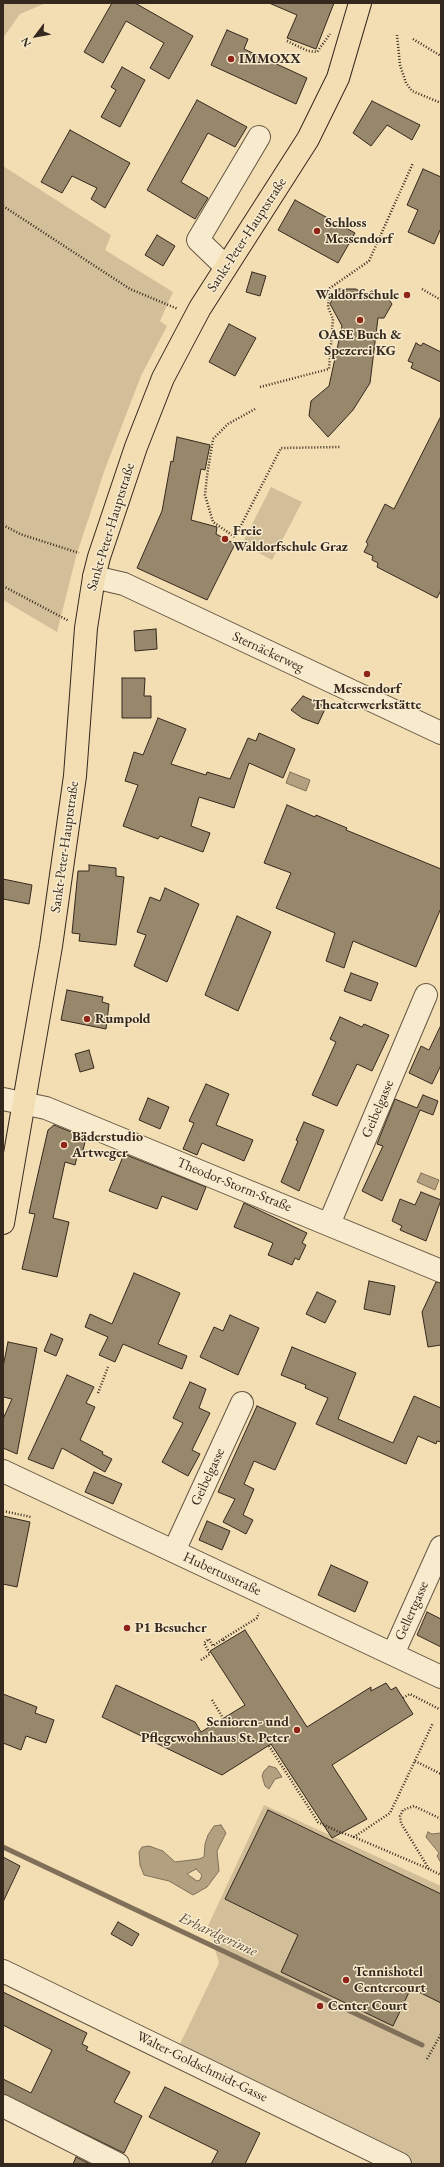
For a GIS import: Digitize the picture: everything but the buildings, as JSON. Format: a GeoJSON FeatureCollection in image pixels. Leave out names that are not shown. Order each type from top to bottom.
{"type":"FeatureCollection","features":[{"type":"Feature","properties":{"kind":"main road","name":"Sankt-Peter-Hauptstraße"},"geometry":{"type":"LineString","coordinates":[[3,1219],[51,946],[75,776],[86,628],[94,577],[136,447],[163,378],[200,308],[308,139],[338,78],[360,3]]}},
{"type":"Feature","properties":{"kind":"street"},"geometry":{"type":"LineString","coordinates":[[226,267],[198,240],[259,137]]}},
{"type":"Feature","properties":{"kind":"street","name":"Sternäckerweg"},"geometry":{"type":"LineString","coordinates":[[94,577],[124,584],[441,733]]}},
{"type":"Feature","properties":{"kind":"street","name":"Geibelgasse"},"geometry":{"type":"LineString","coordinates":[[329,1224],[426,995]]}},
{"type":"Feature","properties":{"kind":"street"},"geometry":{"type":"LineString","coordinates":[[3,1099],[24,1104]]}},
{"type":"Feature","properties":{"kind":"street","name":"Theodor-Storm-Straße"},"geometry":{"type":"LineString","coordinates":[[24,1104],[46,1108],[441,1271]]}},
{"type":"Feature","properties":{"kind":"street","name":"Geibelgasse"},"geometry":{"type":"LineString","coordinates":[[174,1551],[242,1403]]}},
{"type":"Feature","properties":{"kind":"street","name":"Hubertusstraße"},"geometry":{"type":"LineString","coordinates":[[3,1472],[441,1677]]}},
{"type":"Feature","properties":{"kind":"street","name":"Gellertgasse"},"geometry":{"type":"LineString","coordinates":[[393,1654],[441,1547]]}},
{"type":"Feature","properties":{"kind":"street","name":"Walter-Goldschmidt-Gasse"},"geometry":{"type":"LineString","coordinates":[[3,1971],[400,2164]]}},
{"type":"Feature","properties":{"kind":"street"},"geometry":{"type":"LineString","coordinates":[[3,2106],[118,2164]]}},
{"type":"Feature","properties":{"kind":"path"},"geometry":{"type":"LineString","coordinates":[[287,41],[308,51],[317,52],[332,30]]}},
{"type":"Feature","properties":{"kind":"path"},"geometry":{"type":"LineString","coordinates":[[397,35],[400,65],[406,83],[412,91],[441,103]]}},
{"type":"Feature","properties":{"kind":"path"},"geometry":{"type":"LineString","coordinates":[[412,39],[441,56]]}},
{"type":"Feature","properties":{"kind":"path"},"geometry":{"type":"LineString","coordinates":[[260,387],[329,369],[332,319],[328,307],[330,288],[369,261],[413,162]]}},
{"type":"Feature","properties":{"kind":"path"},"geometry":{"type":"LineString","coordinates":[[3,206],[130,289],[179,310]]}},
{"type":"Feature","properties":{"kind":"path"},"geometry":{"type":"LineString","coordinates":[[422,289],[441,300]]}},
{"type":"Feature","properties":{"kind":"path"},"geometry":{"type":"LineString","coordinates":[[254,409],[228,424],[213,439],[206,476],[205,495],[213,522],[234,537],[281,448],[340,447]]}},
{"type":"Feature","properties":{"kind":"path"},"geometry":{"type":"LineString","coordinates":[[3,525],[20,534],[79,553]]}},
{"type":"Feature","properties":{"kind":"path"},"geometry":{"type":"LineString","coordinates":[[3,586],[56,615]]}},
{"type":"Feature","properties":{"kind":"path"},"geometry":{"type":"LineString","coordinates":[[98,1393],[108,1367]]}},
{"type":"Feature","properties":{"kind":"path"},"geometry":{"type":"LineString","coordinates":[[3,1511],[31,1517]]}},
{"type":"Feature","properties":{"kind":"path"},"geometry":{"type":"LineString","coordinates":[[201,1660],[210,1654],[204,1643],[209,1640],[213,1646],[224,1641],[257,1618]]}},
{"type":"Feature","properties":{"kind":"path"},"geometry":{"type":"LineString","coordinates":[[403,1698],[410,1694],[439,1709]]}},
{"type":"Feature","properties":{"kind":"path"},"geometry":{"type":"LineString","coordinates":[[212,1700],[223,1718]]}},
{"type":"Feature","properties":{"kind":"path"},"geometry":{"type":"LineString","coordinates":[[354,1837],[390,1813],[433,1723]]}},
{"type":"Feature","properties":{"kind":"path"},"geometry":{"type":"LineString","coordinates":[[269,1746],[318,1822],[441,1875]]}},
{"type":"Feature","properties":{"kind":"path"},"geometry":{"type":"LineString","coordinates":[[415,1761],[441,1774]]}},
{"type":"Feature","properties":{"kind":"path"},"geometry":{"type":"LineString","coordinates":[[429,1869],[401,1823],[400,1816],[403,1810],[414,1806],[441,1819]]}},
{"type":"Feature","properties":{"kind":"path"},"geometry":{"type":"LineString","coordinates":[[427,2059],[441,2034]]}},
{"type":"Feature","properties":{"kind":"shaded area"},"geometry":{"type":"Polygon","coordinates":[[[3,3],[46,3],[20,14],[3,38],[3,3]]]}},
{"type":"Feature","properties":{"kind":"shaded area"},"geometry":{"type":"Polygon","coordinates":[[[3,166],[111,235],[105,250],[173,292],[160,321],[167,326],[141,376],[105,469],[77,553],[57,632],[3,600],[3,166]]]}},
{"type":"Feature","properties":{"kind":"shaded area"},"geometry":{"type":"Polygon","coordinates":[[[271,487],[302,502],[272,560],[242,544],[271,487]]]}},
{"type":"Feature","properties":{"kind":"shaded area"},"geometry":{"type":"Polygon","coordinates":[[[290,772],[310,780],[306,791],[286,783],[290,772]]]}},
{"type":"Feature","properties":{"kind":"shaded area"},"geometry":{"type":"Polygon","coordinates":[[[421,1173],[439,1180],[435,1190],[417,1182],[421,1173]]]}},
{"type":"Feature","properties":{"kind":"shaded area"},"geometry":{"type":"Polygon","coordinates":[[[269,1766],[276,1768],[282,1777],[275,1779],[269,1789],[265,1786],[262,1776],[264,1771],[269,1766]]]}},
{"type":"Feature","properties":{"kind":"shaded area","name":"Center Court"},"geometry":{"type":"Polygon","coordinates":[[[264,1805],[441,1886],[441,2164],[414,2164],[178,2048],[219,1963],[208,1926],[264,1805]]]}},
{"type":"Feature","properties":{"kind":"shaded area"},"geometry":{"type":"Polygon","coordinates":[[[221,1825],[226,1833],[217,1851],[219,1871],[207,1887],[193,1895],[169,1881],[144,1875],[140,1865],[139,1852],[142,1847],[149,1846],[163,1851],[175,1862],[199,1859],[204,1857],[205,1844],[208,1835],[214,1826],[221,1825]],[[196,1869],[187,1874],[197,1881],[200,1880],[202,1875],[196,1869]]]}},
{"type":"Feature","properties":{"kind":"shaded area"},"geometry":{"type":"Polygon","coordinates":[[[428,1832],[432,1834],[441,1833],[441,1863],[437,1856],[439,1853],[426,1837],[428,1832]]]}},
{"type":"Feature","properties":{"kind":"waterway","name":"Erhardgerinne"},"geometry":{"type":"LineString","coordinates":[[3,1847],[422,2045]]}},
{"type":"Feature","properties":{"kind":"place","name":"IMMOXX"},"geometry":{"type":"Point","coordinates":[231,59]}},
{"type":"Feature","properties":{"kind":"place","name":"Schloss Messendorf"},"geometry":{"type":"Point","coordinates":[317,231]}},
{"type":"Feature","properties":{"kind":"place","name":"Waldorfschule"},"geometry":{"type":"Point","coordinates":[407,295]}},
{"type":"Feature","properties":{"kind":"place","name":"OASE Buch & Spezerei KG"},"geometry":{"type":"Point","coordinates":[360,320]}},
{"type":"Feature","properties":{"kind":"place","name":"Freie Waldorfschule Graz"},"geometry":{"type":"Point","coordinates":[225,539]}},
{"type":"Feature","properties":{"kind":"place","name":"Messendorf Theaterwerkstätte"},"geometry":{"type":"Point","coordinates":[367,674]}},
{"type":"Feature","properties":{"kind":"place","name":"Rumpold"},"geometry":{"type":"Point","coordinates":[87,1019]}},
{"type":"Feature","properties":{"kind":"place","name":"Bäderstudio Artweger"},"geometry":{"type":"Point","coordinates":[64,1145]}},
{"type":"Feature","properties":{"kind":"place","name":"P1 Besucher"},"geometry":{"type":"Point","coordinates":[127,1628]}},
{"type":"Feature","properties":{"kind":"place","name":"Senioren- und Pflegewohnhaus St. Peter"},"geometry":{"type":"Point","coordinates":[297,1730]}},
{"type":"Feature","properties":{"kind":"place","name":"Tennishotel Centercourt"},"geometry":{"type":"Point","coordinates":[346,1980]}},
{"type":"Feature","properties":{"kind":"place","name":"Center Court"},"geometry":{"type":"Point","coordinates":[320,2006]}}]}
